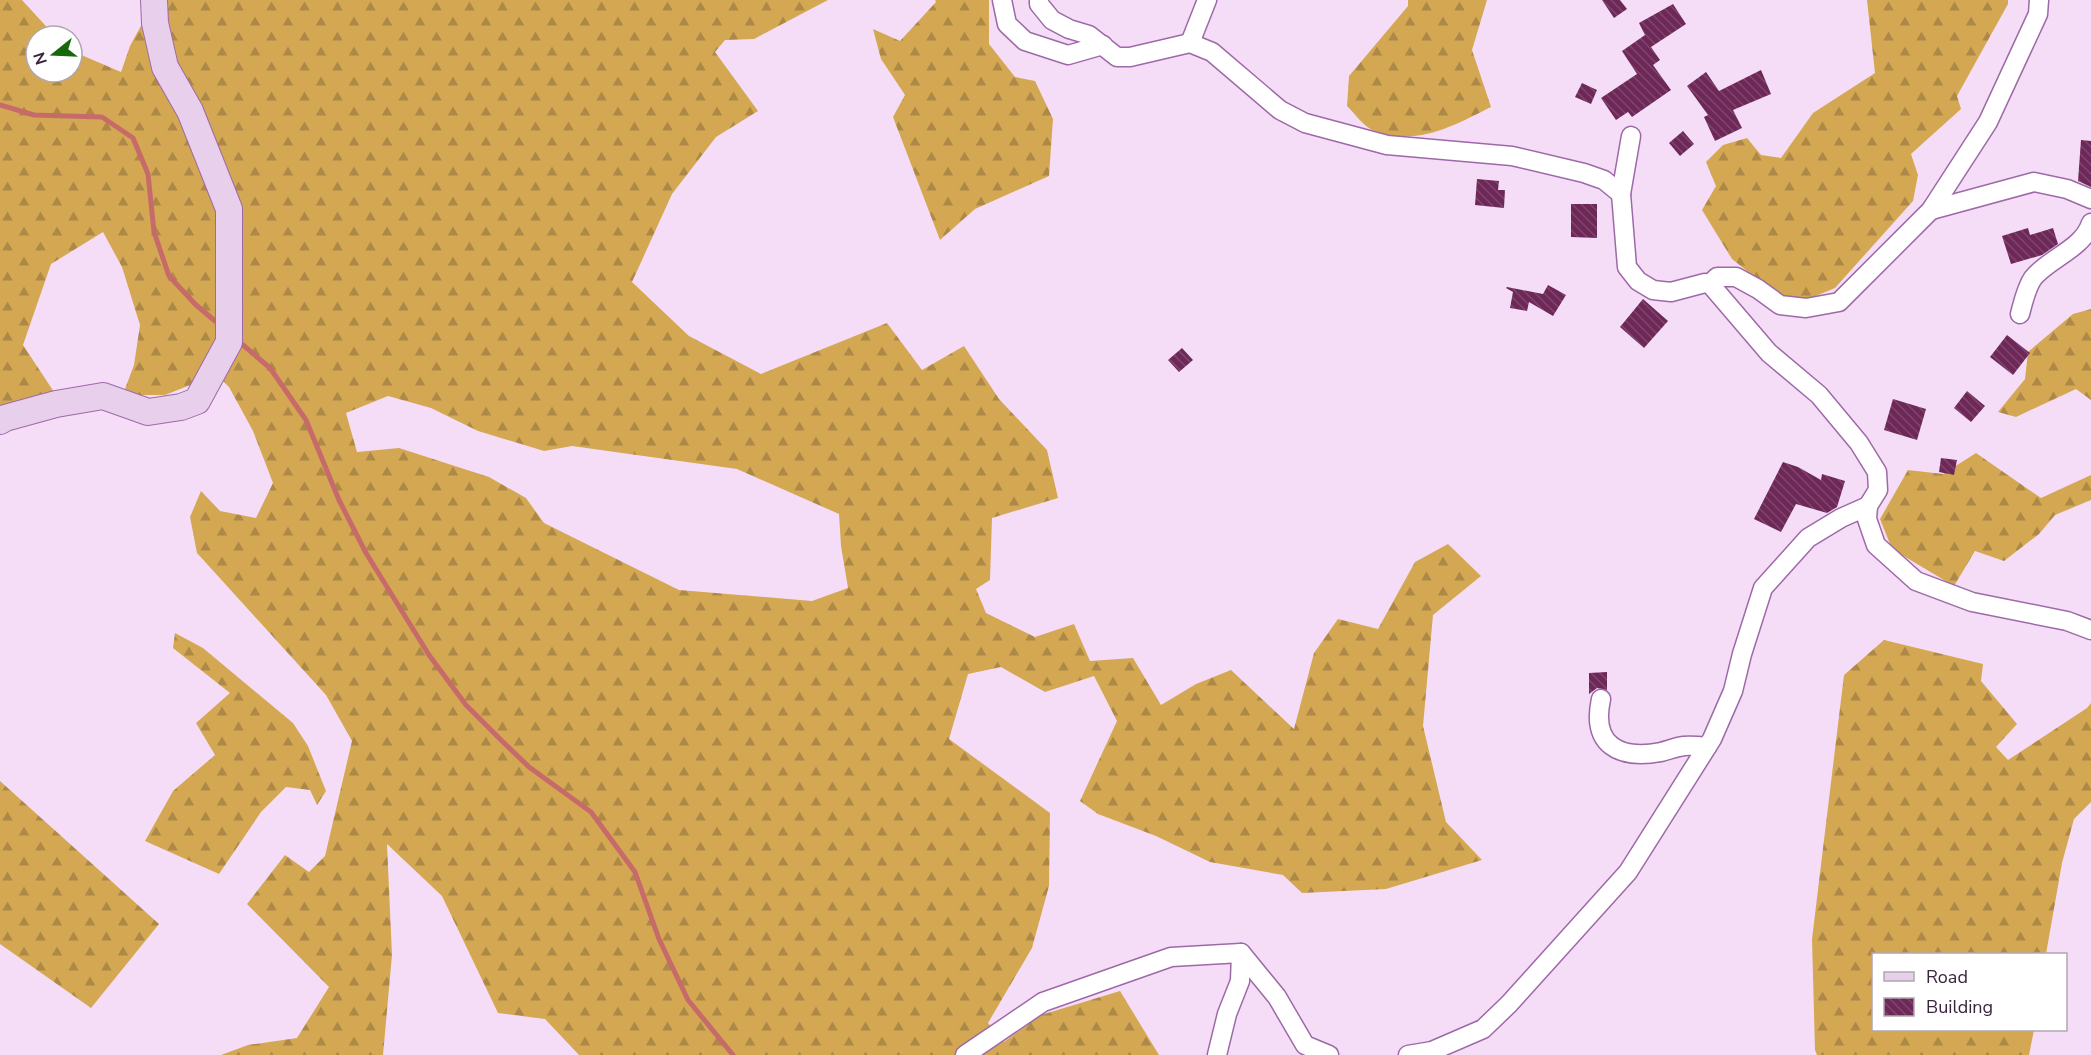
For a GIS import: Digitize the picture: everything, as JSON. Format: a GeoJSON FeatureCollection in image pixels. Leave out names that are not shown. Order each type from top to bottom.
{"type":"FeatureCollection","features":[{"type":"Feature","properties":{"kind":"street"},"geometry":{"type":"LineString","coordinates":[[0,421],[56,404],[103,396],[147,412],[181,407],[197,401],[229,342],[229,209],[190,111],[165,67],[155,22],[154,0]]}},
{"type":"Feature","properties":{"kind":"street"},"geometry":{"type":"LineString","coordinates":[[1002,0],[1007,24],[1025,41],[1068,55],[1103,45]]}},
{"type":"Feature","properties":{"kind":"street"},"geometry":{"type":"LineString","coordinates":[[1039,0],[1039,4],[1052,20],[1069,29],[1089,35],[1117,57],[1130,57],[1190,43],[1212,52],[1280,110],[1305,123],[1387,146],[1512,156],[1584,173],[1604,180],[1622,194]]}},
{"type":"Feature","properties":{"kind":"street"},"geometry":{"type":"LineString","coordinates":[[1190,43],[1207,0]]}},
{"type":"Feature","properties":{"kind":"street"},"geometry":{"type":"LineString","coordinates":[[1710,284],[1717,277],[1736,277],[1780,305],[1806,308],[1839,302],[1931,210],[1988,122],[2038,14],[2039,0]]}},
{"type":"Feature","properties":{"kind":"street"},"geometry":{"type":"LineString","coordinates":[[1632,136],[1622,194],[1627,267],[1638,281],[1653,290],[1671,292],[1705,283],[1710,284],[1769,353],[1819,395],[1859,443],[1877,472],[1878,490],[1868,506],[1867,519],[1876,545],[1916,581],[1972,602],[2067,621],[2091,630]]}},
{"type":"Feature","properties":{"kind":"street"},"geometry":{"type":"LineString","coordinates":[[1931,210],[2034,182],[2067,189],[2091,199]]}},
{"type":"Feature","properties":{"kind":"street"},"geometry":{"type":"LineString","coordinates":[[2020,314],[2031,281],[2045,265],[2076,245],[2091,223]]}},
{"type":"Feature","properties":{"kind":"street"},"geometry":{"type":"LineString","coordinates":[[1408,1055],[1432,1051],[1483,1029],[1509,1004],[1628,872],[1707,747],[1733,690],[1763,588],[1808,538],[1841,518],[1868,506]]}},
{"type":"Feature","properties":{"kind":"street"},"geometry":{"type":"LineString","coordinates":[[1601,699],[1598,712],[1602,737],[1614,749],[1632,753],[1659,752],[1685,746],[1707,747]]}},
{"type":"Feature","properties":{"kind":"street"},"geometry":{"type":"LineString","coordinates":[[965,1055],[1043,1002],[1171,957],[1241,953]]}},
{"type":"Feature","properties":{"kind":"street"},"geometry":{"type":"LineString","coordinates":[[1217,1055],[1227,1014],[1240,981],[1241,953]]}},
{"type":"Feature","properties":{"kind":"street"},"geometry":{"type":"LineString","coordinates":[[1241,953],[1277,997],[1305,1045],[1329,1055]]}},
{"type":"Feature","properties":{"kind":"green space"},"geometry":{"type":"Polygon","coordinates":[[[0,0],[22,0],[44,24],[24,24],[24,84],[84,84],[84,56],[121,72],[130,46],[155,0],[828,0],[754,39],[725,40],[715,52],[758,111],[716,137],[672,194],[632,282],[689,336],[761,374],[887,323],[922,370],[964,346],[999,399],[1047,450],[1058,498],[992,518],[990,580],[976,589],[986,613],[1035,637],[1074,624],[1090,661],[1133,658],[1161,705],[1196,684],[1231,670],[1294,729],[1314,653],[1338,619],[1378,629],[1415,562],[1448,544],[1481,576],[1433,615],[1423,726],[1446,822],[1482,860],[1386,889],[1302,893],[1283,875],[1210,862],[1156,836],[1098,814],[1080,801],[1117,721],[1094,676],[1045,692],[1001,667],[968,674],[949,739],[1050,813],[1049,886],[1032,948],[988,1023],[1004,1042],[1041,1015],[1120,991],[1159,1055],[579,1055],[545,1019],[498,1013],[442,896],[387,844],[392,955],[383,1055],[221,1055],[248,1045],[297,1038],[329,987],[247,904],[285,855],[309,872],[325,856],[352,741],[326,695],[197,553],[190,517],[201,491],[220,511],[256,518],[273,483],[253,431],[229,387],[206,363],[193,384],[165,395],[139,395],[125,389],[134,365],[140,325],[122,267],[103,232],[51,264],[23,345],[54,392],[0,409],[0,0]],[[388,396],[346,413],[357,452],[399,448],[489,477],[526,498],[544,523],[679,590],[812,601],[848,588],[841,546],[839,514],[737,469],[572,446],[544,451],[478,431],[431,408],[388,396]]]}},
{"type":"Feature","properties":{"kind":"green space"},"geometry":{"type":"Polygon","coordinates":[[[935,0],[989,0],[989,44],[1015,77],[1035,81],[1053,119],[1049,176],[975,209],[940,240],[893,117],[905,95],[881,59],[873,29],[900,41],[936,2],[935,0]]]}},
{"type":"Feature","properties":{"kind":"green space"},"geometry":{"type":"Polygon","coordinates":[[[1408,0],[1487,0],[1472,50],[1491,107],[1450,127],[1406,137],[1371,129],[1347,106],[1349,76],[1408,6],[1408,0]]]}},
{"type":"Feature","properties":{"kind":"green space"},"geometry":{"type":"Polygon","coordinates":[[[1867,0],[2008,0],[2008,4],[1957,96],[1961,109],[1911,154],[1918,175],[1913,201],[1835,288],[1806,300],[1777,295],[1732,259],[1702,210],[1716,186],[1706,162],[1723,145],[1747,138],[1761,155],[1781,158],[1813,113],[1875,73],[1867,0]]]}},
{"type":"Feature","properties":{"kind":"green space"},"geometry":{"type":"Polygon","coordinates":[[[2091,309],[2091,400],[2076,389],[2016,417],[1998,412],[2025,379],[2028,352],[2073,314],[2091,309]]]}},
{"type":"Feature","properties":{"kind":"green space"},"geometry":{"type":"Polygon","coordinates":[[[1976,453],[2041,498],[2091,475],[2091,500],[2055,515],[2039,534],[2004,561],[1975,551],[1954,586],[1892,549],[1880,519],[1908,470],[1943,474],[1976,453]]]}},
{"type":"Feature","properties":{"kind":"green space"},"geometry":{"type":"Polygon","coordinates":[[[175,633],[203,648],[293,723],[308,746],[326,791],[317,805],[310,790],[286,787],[261,812],[219,874],[145,841],[173,791],[215,755],[196,723],[230,693],[173,648],[175,633]]]}},
{"type":"Feature","properties":{"kind":"green space"},"geometry":{"type":"Polygon","coordinates":[[[1884,640],[1983,664],[1981,681],[2017,724],[1996,747],[2008,760],[2087,708],[2091,703],[2091,802],[2074,819],[2062,863],[2046,953],[1872,953],[1872,1031],[2034,1031],[2029,1055],[1817,1055],[1812,939],[1844,675],[1884,640]]]}},
{"type":"Feature","properties":{"kind":"green space"},"geometry":{"type":"Polygon","coordinates":[[[0,781],[159,924],[91,1008],[0,944],[0,781]]]}},
{"type":"Feature","properties":{"kind":"building"},"geometry":{"type":"Polygon","coordinates":[[[1602,0],[1620,0],[1627,9],[1614,18],[1602,0]]]}},
{"type":"Feature","properties":{"kind":"building"},"geometry":{"type":"Polygon","coordinates":[[[1673,4],[1686,24],[1651,47],[1660,60],[1653,65],[1671,90],[1632,117],[1628,112],[1616,120],[1601,98],[1637,74],[1622,51],[1645,35],[1639,23],[1673,4]]]}},
{"type":"Feature","properties":{"kind":"building"},"geometry":{"type":"Polygon","coordinates":[[[1761,70],[1771,94],[1733,110],[1742,128],[1715,141],[1704,117],[1708,115],[1687,86],[1706,72],[1719,91],[1761,70]]]}},
{"type":"Feature","properties":{"kind":"building"},"geometry":{"type":"Polygon","coordinates":[[[1582,83],[1597,90],[1591,104],[1575,97],[1582,83]]]}},
{"type":"Feature","properties":{"kind":"building"},"geometry":{"type":"Polygon","coordinates":[[[1683,131],[1694,144],[1680,156],[1669,143],[1683,131]]]}},
{"type":"Feature","properties":{"kind":"building"},"geometry":{"type":"Polygon","coordinates":[[[2081,140],[2091,141],[2091,187],[2078,181],[2081,140]]]}},
{"type":"Feature","properties":{"kind":"building"},"geometry":{"type":"Polygon","coordinates":[[[1477,179],[1499,181],[1498,190],[1505,190],[1504,208],[1475,205],[1477,179]]]}},
{"type":"Feature","properties":{"kind":"building"},"geometry":{"type":"Polygon","coordinates":[[[1571,204],[1597,204],[1597,238],[1571,237],[1571,204]]]}},
{"type":"Feature","properties":{"kind":"building"},"geometry":{"type":"Polygon","coordinates":[[[2028,228],[2030,235],[2053,228],[2058,244],[2042,255],[2011,264],[2002,236],[2028,228]]]}},
{"type":"Feature","properties":{"kind":"building"},"geometry":{"type":"Polygon","coordinates":[[[1548,285],[1566,295],[1553,316],[1529,302],[1527,311],[1510,308],[1513,292],[1507,287],[1543,294],[1548,285]]]}},
{"type":"Feature","properties":{"kind":"building"},"geometry":{"type":"Polygon","coordinates":[[[1643,299],[1668,321],[1644,348],[1620,327],[1643,299]]]}},
{"type":"Feature","properties":{"kind":"building"},"geometry":{"type":"Polygon","coordinates":[[[2007,335],[2030,353],[2013,375],[1990,357],[2007,335]]]}},
{"type":"Feature","properties":{"kind":"building"},"geometry":{"type":"Polygon","coordinates":[[[1182,348],[1193,360],[1179,372],[1168,360],[1182,348]]]}},
{"type":"Feature","properties":{"kind":"building"},"geometry":{"type":"Polygon","coordinates":[[[1967,391],[1985,406],[1971,422],[1954,408],[1967,391]]]}},
{"type":"Feature","properties":{"kind":"building"},"geometry":{"type":"Polygon","coordinates":[[[1893,399],[1926,409],[1917,440],[1884,430],[1893,399]]]}},
{"type":"Feature","properties":{"kind":"building"},"geometry":{"type":"Polygon","coordinates":[[[1941,458],[1957,460],[1954,475],[1939,472],[1941,458]]]}},
{"type":"Feature","properties":{"kind":"building"},"geometry":{"type":"Polygon","coordinates":[[[1783,462],[1798,467],[1821,480],[1822,474],[1845,481],[1837,507],[1827,513],[1796,504],[1781,532],[1754,519],[1783,462]]]}},
{"type":"Feature","properties":{"kind":"building"},"geometry":{"type":"Polygon","coordinates":[[[1607,672],[1607,690],[1597,688],[1589,694],[1589,673],[1607,672]]]}},
{"type":"Feature","properties":{"kind":"waterway"},"geometry":{"type":"LineString","coordinates":[[0,105],[34,115],[102,117],[133,138],[148,174],[154,232],[169,276],[196,305],[215,321]]}},
{"type":"Feature","properties":{"kind":"waterway"},"geometry":{"type":"LineString","coordinates":[[243,345],[270,368],[306,420],[339,500],[366,553],[429,655],[466,705],[529,767],[591,812],[635,872],[659,939],[688,1000],[733,1055]]}}]}
